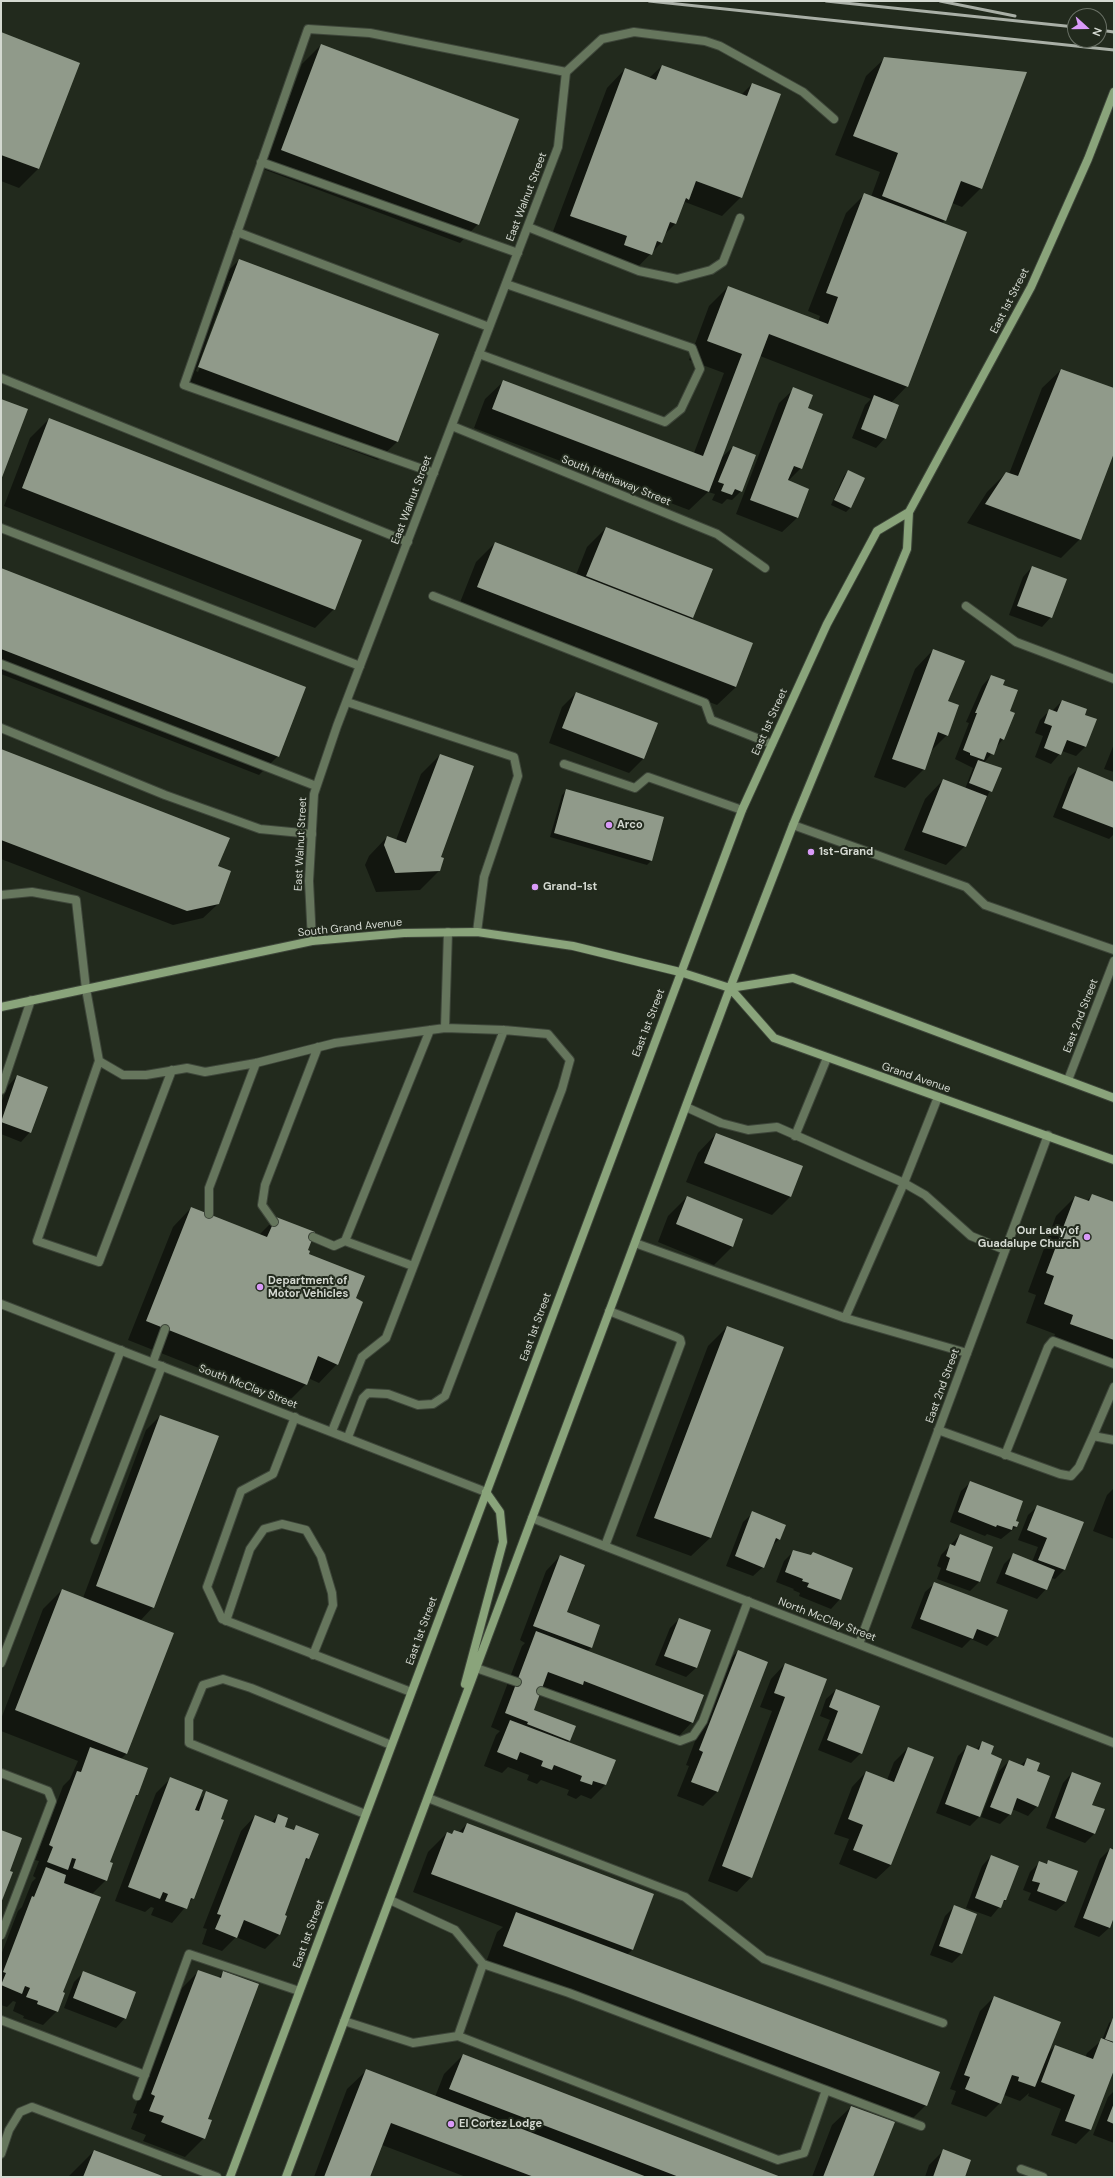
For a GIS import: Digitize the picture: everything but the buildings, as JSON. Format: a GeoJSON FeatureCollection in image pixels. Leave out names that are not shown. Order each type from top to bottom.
{"type":"FeatureCollection","features":[{"type":"Feature","properties":{"kind":"main road","name":"East 1st Street"},"geometry":{"type":"LineString","coordinates":[[286,2177],[730,988],[793,825],[907,549],[909,512],[1031,287],[1088,159],[1114,92]]}},
{"type":"Feature","properties":{"kind":"main road","name":"East 1st Street"},"geometry":{"type":"LineString","coordinates":[[230,2177],[680,972],[742,810],[827,624],[877,531],[909,512]]}},
{"type":"Feature","properties":{"kind":"main road","name":"South Grand Avenue"},"geometry":{"type":"LineString","coordinates":[[1,1007],[312,941],[404,933],[477,932],[573,946],[680,972]]}},
{"type":"Feature","properties":{"kind":"main road"},"geometry":{"type":"LineString","coordinates":[[680,972],[730,988],[793,978],[1019,1064],[1068,1080],[1114,1098]]}},
{"type":"Feature","properties":{"kind":"main road","name":"Grand Avenue"},"geometry":{"type":"LineString","coordinates":[[730,988],[774,1038],[1048,1135],[1114,1160]]}},
{"type":"Feature","properties":{"kind":"main road"},"geometry":{"type":"LineString","coordinates":[[454,1728],[502,1542],[500,1512],[486,1492]]}},
{"type":"Feature","properties":{"kind":"street"},"geometry":{"type":"LineString","coordinates":[[434,473],[184,385],[308,29],[370,32],[566,72],[602,39],[634,32],[704,41],[720,46],[803,92],[834,119]]}},
{"type":"Feature","properties":{"kind":"street","name":"East Walnut Street"},"geometry":{"type":"LineString","coordinates":[[312,941],[309,881],[314,794],[316,786],[346,702],[558,147],[566,72]]}},
{"type":"Feature","properties":{"kind":"street"},"geometry":{"type":"LineString","coordinates":[[261,162],[518,253]]}},
{"type":"Feature","properties":{"kind":"street"},"geometry":{"type":"LineString","coordinates":[[528,227],[638,271],[677,279],[711,270],[723,262],[740,218]]}},
{"type":"Feature","properties":{"kind":"street"},"geometry":{"type":"LineString","coordinates":[[237,232],[489,327]]}},
{"type":"Feature","properties":{"kind":"street"},"geometry":{"type":"LineString","coordinates":[[479,354],[665,422],[681,409],[700,369],[692,348],[506,284]]}},
{"type":"Feature","properties":{"kind":"street"},"geometry":{"type":"LineString","coordinates":[[1,378],[408,542]]}},
{"type":"Feature","properties":{"kind":"street","name":"South Hathaway Street"},"geometry":{"type":"LineString","coordinates":[[452,426],[717,534],[765,568]]}},
{"type":"Feature","properties":{"kind":"street"},"geometry":{"type":"LineString","coordinates":[[1,528],[360,666]]}},
{"type":"Feature","properties":{"kind":"street"},"geometry":{"type":"LineString","coordinates":[[432,596],[705,703],[711,720],[772,744]]}},
{"type":"Feature","properties":{"kind":"street"},"geometry":{"type":"LineString","coordinates":[[966,606],[1016,642],[1114,679]]}},
{"type":"Feature","properties":{"kind":"street"},"geometry":{"type":"LineString","coordinates":[[1,664],[316,786]]}},
{"type":"Feature","properties":{"kind":"street"},"geometry":{"type":"LineString","coordinates":[[346,702],[514,757],[518,776],[484,877],[477,932]]}},
{"type":"Feature","properties":{"kind":"street"},"geometry":{"type":"LineString","coordinates":[[1,728],[165,795],[260,829],[312,834]]}},
{"type":"Feature","properties":{"kind":"street"},"geometry":{"type":"LineString","coordinates":[[564,764],[635,788],[648,776],[742,810]]}},
{"type":"Feature","properties":{"kind":"street"},"geometry":{"type":"LineString","coordinates":[[793,825],[966,887],[985,905],[1114,950]]}},
{"type":"Feature","properties":{"kind":"street"},"geometry":{"type":"LineString","coordinates":[[1,895],[32,892],[76,900],[86,989],[100,1061],[37,1241],[99,1262],[172,1070]]}},
{"type":"Feature","properties":{"kind":"street"},"geometry":{"type":"LineString","coordinates":[[445,1028],[448,932]]}},
{"type":"Feature","properties":{"kind":"street","name":"East 2nd Street"},"geometry":{"type":"LineString","coordinates":[[1068,1080],[1114,961]]}},
{"type":"Feature","properties":{"kind":"street"},"geometry":{"type":"LineString","coordinates":[[1,1090],[31,1000]]}},
{"type":"Feature","properties":{"kind":"street"},"geometry":{"type":"LineString","coordinates":[[100,1061],[123,1075],[146,1075],[187,1068],[205,1072],[256,1063],[336,1043],[445,1028],[504,1030],[548,1034],[570,1060],[562,1089],[445,1396],[433,1404],[418,1405],[388,1394],[368,1393],[364,1398],[348,1438]]}},
{"type":"Feature","properties":{"kind":"street"},"geometry":{"type":"LineString","coordinates":[[313,1238],[334,1246],[345,1241],[430,1030]]}},
{"type":"Feature","properties":{"kind":"street"},"geometry":{"type":"LineString","coordinates":[[332,1431],[362,1357],[386,1338],[504,1030]]}},
{"type":"Feature","properties":{"kind":"street"},"geometry":{"type":"LineString","coordinates":[[274,1222],[262,1205],[265,1185],[318,1047]]}},
{"type":"Feature","properties":{"kind":"street"},"geometry":{"type":"LineString","coordinates":[[795,1136],[827,1058]]}},
{"type":"Feature","properties":{"kind":"street"},"geometry":{"type":"LineString","coordinates":[[209,1214],[209,1188],[256,1063]]}},
{"type":"Feature","properties":{"kind":"street"},"geometry":{"type":"LineString","coordinates":[[845,1318],[904,1182],[938,1097]]}},
{"type":"Feature","properties":{"kind":"street"},"geometry":{"type":"LineString","coordinates":[[686,1107],[721,1123],[748,1130],[777,1127],[904,1182],[925,1195],[971,1236],[1005,1250]]}},
{"type":"Feature","properties":{"kind":"street","name":"East 2nd Street"},"geometry":{"type":"LineString","coordinates":[[859,1644],[1048,1135]]}},
{"type":"Feature","properties":{"kind":"street"},"geometry":{"type":"LineString","coordinates":[[345,1241],[413,1266]]}},
{"type":"Feature","properties":{"kind":"street"},"geometry":{"type":"LineString","coordinates":[[635,1242],[845,1318],[967,1353]]}},
{"type":"Feature","properties":{"kind":"street","name":"South McClay Street"},"geometry":{"type":"LineString","coordinates":[[1,1304],[332,1431],[486,1492]]}},
{"type":"Feature","properties":{"kind":"street"},"geometry":{"type":"LineString","coordinates":[[605,1546],[680,1343],[680,1339],[676,1337],[609,1311]]}},
{"type":"Feature","properties":{"kind":"street"},"geometry":{"type":"LineString","coordinates":[[153,1362],[165,1329]]}},
{"type":"Feature","properties":{"kind":"street"},"geometry":{"type":"LineString","coordinates":[[1005,1455],[1048,1347],[1054,1341],[1114,1364]]}},
{"type":"Feature","properties":{"kind":"street"},"geometry":{"type":"LineString","coordinates":[[1,1663],[121,1350]]}},
{"type":"Feature","properties":{"kind":"street"},"geometry":{"type":"LineString","coordinates":[[95,1540],[162,1366]]}},
{"type":"Feature","properties":{"kind":"street"},"geometry":{"type":"LineString","coordinates":[[938,1430],[1005,1455],[1060,1474],[1071,1476],[1079,1467],[1114,1387]]}},
{"type":"Feature","properties":{"kind":"street"},"geometry":{"type":"LineString","coordinates":[[295,1417],[273,1474],[241,1491],[207,1587],[222,1619],[411,1692]]}},
{"type":"Feature","properties":{"kind":"street"},"geometry":{"type":"LineString","coordinates":[[1093,1436],[1114,1440]]}},
{"type":"Feature","properties":{"kind":"street","name":"North McClay Street"},"geometry":{"type":"LineString","coordinates":[[532,1518],[1114,1743]]}},
{"type":"Feature","properties":{"kind":"street"},"geometry":{"type":"LineString","coordinates":[[226,1621],[250,1548],[264,1529],[282,1524],[306,1530],[321,1556],[332,1593],[333,1605],[313,1655]]}},
{"type":"Feature","properties":{"kind":"street"},"geometry":{"type":"LineString","coordinates":[[541,1691],[680,1741],[693,1736],[703,1721],[748,1601]]}},
{"type":"Feature","properties":{"kind":"street"},"geometry":{"type":"LineString","coordinates":[[476,1668],[516,1682]]}},
{"type":"Feature","properties":{"kind":"street"},"geometry":{"type":"LineString","coordinates":[[365,1814],[189,1743],[189,1719],[203,1685],[223,1679],[251,1688],[391,1745]]}},
{"type":"Feature","properties":{"kind":"street"},"geometry":{"type":"LineString","coordinates":[[1,1773],[48,1791],[52,1801],[1,1935]]}},
{"type":"Feature","properties":{"kind":"street"},"geometry":{"type":"LineString","coordinates":[[428,1798],[685,1897],[764,1959],[942,2023]]}},
{"type":"Feature","properties":{"kind":"street"},"geometry":{"type":"LineString","coordinates":[[390,1900],[455,1930],[483,1964],[569,1993],[921,2126]]}},
{"type":"Feature","properties":{"kind":"street"},"geometry":{"type":"LineString","coordinates":[[137,2096],[189,1954],[299,1991]]}},
{"type":"Feature","properties":{"kind":"street"},"geometry":{"type":"LineString","coordinates":[[458,2036],[483,1964]]}},
{"type":"Feature","properties":{"kind":"street"},"geometry":{"type":"LineString","coordinates":[[1,2020],[145,2075]]}},
{"type":"Feature","properties":{"kind":"street"},"geometry":{"type":"LineString","coordinates":[[344,2021],[413,2043],[458,2036],[778,2160],[804,2153],[826,2090]]}},
{"type":"Feature","properties":{"kind":"street"},"geometry":{"type":"LineString","coordinates":[[1,2154],[9,2130],[20,2112],[32,2107],[217,2177]]}},
{"type":"Feature","properties":{"kind":"street"},"geometry":{"type":"LineString","coordinates":[[1020,2169],[1043,2177]]}},
{"type":"Feature","properties":{"kind":"railway"},"geometry":{"type":"LineString","coordinates":[[649,1],[1114,50]]}},
{"type":"Feature","properties":{"kind":"railway"},"geometry":{"type":"LineString","coordinates":[[826,1],[1067,26]]}},
{"type":"Feature","properties":{"kind":"railway"},"geometry":{"type":"LineString","coordinates":[[940,1],[1015,16]]}},
{"type":"Feature","properties":{"kind":"railway"},"geometry":{"type":"LineString","coordinates":[[1107,31],[1114,32]]}},
{"type":"Feature","properties":{"kind":"place","name":"Arco"},"geometry":{"type":"Point","coordinates":[609,825]}},
{"type":"Feature","properties":{"kind":"place","name":"1st-Grand"},"geometry":{"type":"Point","coordinates":[811,852]}},
{"type":"Feature","properties":{"kind":"place","name":"Grand-1st"},"geometry":{"type":"Point","coordinates":[535,887]}},
{"type":"Feature","properties":{"kind":"place","name":"Our Lady of Guadalupe Church"},"geometry":{"type":"Point","coordinates":[1087,1237]}},
{"type":"Feature","properties":{"kind":"place","name":"Department of Motor Vehicles"},"geometry":{"type":"Point","coordinates":[260,1287]}},
{"type":"Feature","properties":{"kind":"place","name":"El Cortez Lodge"},"geometry":{"type":"Point","coordinates":[451,2124]}}]}
